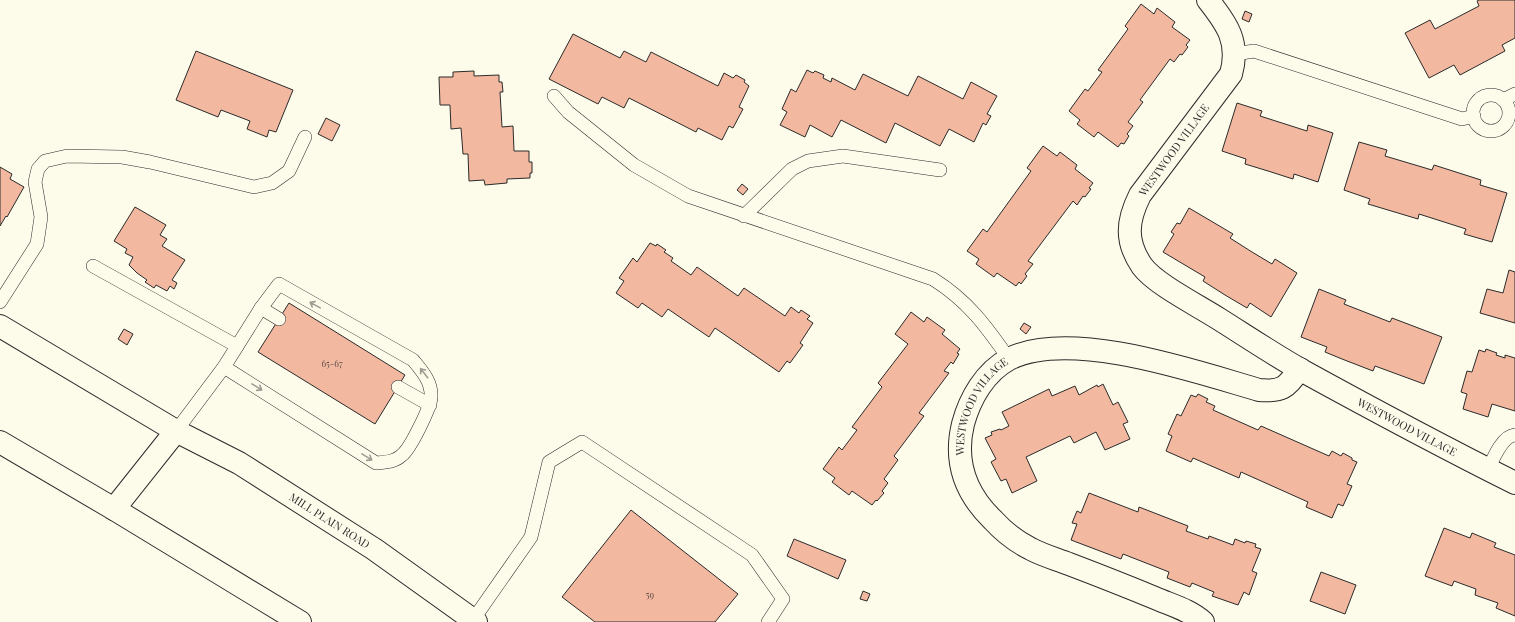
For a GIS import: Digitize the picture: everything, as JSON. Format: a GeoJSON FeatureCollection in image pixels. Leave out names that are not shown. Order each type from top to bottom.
{"type":"FeatureCollection","features":[{"type":"Feature","properties":{"kind":"street","name":"WESTWOOD VILLAGE"},"geometry":{"type":"LineString","coordinates":[[1208,0],[1229,30],[1235,54],[1231,74],[1140,195],[1131,215],[1129,228],[1130,239],[1133,250],[1144,268],[1160,282],[1300,369],[1515,484]]}},
{"type":"Feature","properties":{"kind":"street","name":"MILL PLAIN ROAD"},"geometry":{"type":"LineString","coordinates":[[0,326],[176,431],[239,464],[374,549],[474,621]]}},
{"type":"Feature","properties":{"kind":"street","name":"WESTWOOD VILLAGE"},"geometry":{"type":"LineString","coordinates":[[1203,622],[1195,615],[1171,604],[1031,549],[992,520],[976,501],[967,485],[961,467],[959,448],[966,413],[987,376],[1009,359],[1037,350],[1066,348],[1088,349],[1142,358],[1260,390],[1272,391],[1283,389],[1300,369]]}},
{"type":"Feature","properties":{"kind":"street"},"geometry":{"type":"LineString","coordinates":[[114,509],[176,431]]}},
{"type":"Feature","properties":{"kind":"street"},"geometry":{"type":"LineString","coordinates":[[0,442],[114,509],[300,622]]}},
{"type":"Feature","properties":{"kind":"lane"},"geometry":{"type":"LineString","coordinates":[[1235,54],[1254,51],[1462,119],[1474,116]]}},
{"type":"Feature","properties":{"kind":"lane"},"geometry":{"type":"LineString","coordinates":[[1490,95],[1509,97],[1509,116],[1506,123],[1499,129],[1491,131],[1483,129],[1477,123],[1474,116],[1474,108],[1477,102],[1483,97],[1490,95]]}},
{"type":"Feature","properties":{"kind":"lane"},"geometry":{"type":"LineString","coordinates":[[554,96],[568,112],[634,164],[688,196],[933,279],[950,290],[973,311],[1009,359]]}},
{"type":"Feature","properties":{"kind":"lane"},"geometry":{"type":"LineString","coordinates":[[0,302],[37,244],[41,217],[36,182],[38,169],[45,161],[67,156],[122,157],[150,162],[254,187],[272,183],[289,171],[305,137]]}},
{"type":"Feature","properties":{"kind":"lane"},"geometry":{"type":"LineString","coordinates":[[744,216],[792,169],[808,161],[843,156],[940,170]]}},
{"type":"Feature","properties":{"kind":"lane"},"geometry":{"type":"LineString","coordinates":[[93,266],[237,346]]}},
{"type":"Feature","properties":{"kind":"lane"},"geometry":{"type":"LineString","coordinates":[[176,431],[224,367],[261,308],[279,284],[413,360],[428,378],[432,397],[430,405],[416,434],[403,455],[390,462],[376,462],[224,367]]}},
{"type":"Feature","properties":{"kind":"lane"},"geometry":{"type":"LineString","coordinates":[[261,308],[279,319]]}},
{"type":"Feature","properties":{"kind":"lane"},"geometry":{"type":"LineString","coordinates":[[398,387],[430,405]]}},
{"type":"Feature","properties":{"kind":"lane"},"geometry":{"type":"LineString","coordinates":[[1488,470],[1500,446],[1515,435]]}},
{"type":"Feature","properties":{"kind":"lane"},"geometry":{"type":"LineString","coordinates":[[474,621],[531,537],[550,462],[582,442],[752,556],[783,598],[768,622]]}},
{"type":"Feature","properties":{"kind":"building"},"geometry":{"type":"Polygon","coordinates":[[[1515,0],[1515,38],[1502,45],[1505,51],[1460,75],[1454,65],[1429,78],[1405,33],[1430,20],[1435,29],[1479,6],[1477,1],[1515,0]]]}},
{"type":"Feature","properties":{"kind":"building"},"geometry":{"type":"Polygon","coordinates":[[[1141,4],[1154,14],[1157,8],[1175,22],[1172,27],[1190,40],[1186,45],[1188,47],[1182,55],[1180,54],[1174,62],[1170,59],[1140,100],[1143,102],[1128,122],[1133,126],[1127,134],[1129,136],[1124,144],[1121,143],[1118,147],[1098,132],[1094,137],[1077,124],[1080,120],[1069,111],[1085,89],[1088,91],[1102,72],[1098,70],[1128,29],[1125,26],[1141,4]]]}},
{"type":"Feature","properties":{"kind":"building"},"geometry":{"type":"Polygon","coordinates":[[[1245,11],[1252,14],[1249,22],[1242,19],[1245,11]]]}},
{"type":"Feature","properties":{"kind":"building"},"geometry":{"type":"Polygon","coordinates":[[[573,34],[620,58],[624,51],[646,62],[651,52],[718,86],[724,73],[733,78],[736,75],[745,80],[744,82],[749,86],[739,107],[743,109],[733,128],[729,126],[722,140],[698,128],[696,132],[629,98],[624,108],[602,97],[598,104],[549,79],[573,34]]]}},
{"type":"Feature","properties":{"kind":"building"},"geometry":{"type":"Polygon","coordinates":[[[196,51],[293,90],[276,132],[269,130],[267,137],[247,129],[250,121],[221,110],[218,117],[176,100],[196,51]]]}},
{"type":"Feature","properties":{"kind":"building"},"geometry":{"type":"Polygon","coordinates":[[[807,70],[813,73],[815,71],[824,75],[823,78],[831,82],[832,78],[855,90],[863,74],[908,96],[918,76],[963,99],[971,82],[997,96],[987,114],[991,116],[986,125],[983,123],[974,142],[949,129],[940,146],[895,123],[886,143],[841,120],[832,137],[810,125],[805,137],[780,125],[787,112],[782,109],[791,89],[796,92],[807,70]]]}},
{"type":"Feature","properties":{"kind":"building"},"geometry":{"type":"Polygon","coordinates":[[[474,71],[474,76],[499,75],[499,82],[502,82],[503,92],[500,92],[502,127],[513,126],[514,151],[529,151],[529,162],[532,162],[532,173],[530,173],[530,178],[507,179],[507,183],[485,185],[484,180],[469,181],[468,154],[463,154],[461,128],[451,129],[450,105],[440,105],[439,77],[453,77],[453,72],[474,71]]]}},
{"type":"Feature","properties":{"kind":"building"},"geometry":{"type":"Polygon","coordinates":[[[1237,103],[1262,111],[1260,116],[1307,131],[1308,125],[1333,133],[1318,182],[1294,174],[1293,179],[1245,164],[1246,159],[1222,151],[1237,103]]]}},
{"type":"Feature","properties":{"kind":"building"},"geometry":{"type":"Polygon","coordinates":[[[326,118],[340,125],[332,141],[318,134],[326,118]]]}},
{"type":"Feature","properties":{"kind":"building"},"geometry":{"type":"Polygon","coordinates":[[[1359,142],[1387,150],[1385,156],[1432,170],[1434,165],[1481,180],[1480,185],[1507,193],[1492,242],[1464,234],[1466,229],[1419,214],[1418,219],[1368,204],[1370,199],[1344,190],[1359,142]]]}},
{"type":"Feature","properties":{"kind":"building"},"geometry":{"type":"Polygon","coordinates":[[[1043,146],[1057,156],[1060,152],[1077,165],[1075,169],[1093,183],[1089,188],[1091,189],[1085,197],[1083,196],[1077,205],[1073,201],[1028,261],[1033,264],[1025,274],[1027,276],[1021,284],[1019,282],[1016,286],[997,273],[994,277],[976,264],[979,259],[967,251],[983,229],[987,232],[1031,171],[1027,168],[1043,146]]]}},
{"type":"Feature","properties":{"kind":"building"},"geometry":{"type":"Polygon","coordinates":[[[0,167],[12,174],[10,179],[24,187],[7,217],[6,216],[0,226],[0,167]]]}},
{"type":"Feature","properties":{"kind":"building"},"geometry":{"type":"Polygon","coordinates":[[[742,184],[748,189],[743,195],[737,190],[742,184]]]}},
{"type":"Feature","properties":{"kind":"building"},"geometry":{"type":"Polygon","coordinates":[[[135,207],[166,225],[160,235],[167,239],[162,246],[185,260],[172,280],[177,283],[174,289],[170,286],[167,291],[156,285],[154,288],[145,282],[147,280],[129,265],[133,257],[125,253],[127,249],[114,241],[135,207]]]}},
{"type":"Feature","properties":{"kind":"building"},"geometry":{"type":"Polygon","coordinates":[[[1189,208],[1233,234],[1230,238],[1252,252],[1272,264],[1275,259],[1297,273],[1271,317],[1250,303],[1247,308],[1225,295],[1203,281],[1205,277],[1163,252],[1174,234],[1171,232],[1177,223],[1180,224],[1189,208]]]}},
{"type":"Feature","properties":{"kind":"building"},"geometry":{"type":"Polygon","coordinates":[[[650,243],[656,246],[657,244],[666,250],[664,252],[673,258],[671,261],[691,275],[697,267],[738,296],[744,288],[785,316],[791,307],[799,313],[801,310],[810,316],[807,319],[813,323],[800,343],[803,345],[790,363],[787,361],[779,372],[715,328],[709,337],[668,309],[662,317],[642,303],[638,308],[616,293],[624,281],[619,278],[633,258],[637,262],[650,243]]]}},
{"type":"Feature","properties":{"kind":"building"},"geometry":{"type":"Polygon","coordinates":[[[1509,270],[1515,272],[1515,323],[1480,313],[1487,289],[1503,293],[1509,270]]]}},
{"type":"Feature","properties":{"kind":"building"},"geometry":{"type":"Polygon","coordinates":[[[1319,289],[1346,300],[1344,304],[1390,322],[1392,318],[1442,337],[1424,384],[1375,366],[1373,371],[1325,352],[1327,347],[1301,337],[1319,289]]]}},
{"type":"Feature","properties":{"kind":"building"},"geometry":{"type":"Polygon","coordinates":[[[289,303],[405,375],[375,424],[258,352],[289,303]]]}},
{"type":"Feature","properties":{"kind":"building"},"geometry":{"type":"Polygon","coordinates":[[[911,312],[924,322],[927,317],[945,330],[942,334],[960,349],[957,353],[959,354],[953,364],[951,362],[944,371],[949,373],[919,413],[924,416],[894,456],[898,460],[884,479],[888,483],[882,491],[884,493],[872,505],[852,491],[849,495],[832,482],[835,478],[823,469],[839,447],[842,450],[857,430],[852,427],[882,387],[878,383],[908,344],[895,334],[911,312]]]}},
{"type":"Feature","properties":{"kind":"building"},"geometry":{"type":"Polygon","coordinates":[[[1024,323],[1031,327],[1026,334],[1020,329],[1024,323]]]}},
{"type":"Feature","properties":{"kind":"building"},"geometry":{"type":"Polygon","coordinates":[[[124,329],[133,334],[127,345],[118,339],[124,329]]]}},
{"type":"Feature","properties":{"kind":"building"},"geometry":{"type":"Polygon","coordinates":[[[1486,349],[1505,358],[1505,355],[1515,358],[1515,411],[1492,404],[1488,417],[1463,409],[1467,394],[1461,392],[1467,371],[1472,372],[1479,350],[1485,352],[1486,349]]]}},
{"type":"Feature","properties":{"kind":"building"},"geometry":{"type":"Polygon","coordinates":[[[1103,384],[1113,405],[1118,402],[1128,422],[1123,424],[1130,439],[1105,450],[1096,432],[1074,443],[1070,436],[1026,457],[1037,481],[1012,493],[1006,479],[1001,481],[991,462],[996,459],[985,438],[992,435],[991,432],[1001,430],[1009,426],[1002,412],[1049,389],[1052,396],[1075,386],[1079,395],[1097,385],[1098,387],[1103,384]]]}},
{"type":"Feature","properties":{"kind":"building"},"geometry":{"type":"Polygon","coordinates":[[[1198,394],[1208,399],[1206,402],[1215,406],[1213,410],[1258,430],[1261,426],[1329,456],[1332,451],[1341,456],[1343,453],[1352,458],[1352,460],[1357,462],[1347,484],[1352,486],[1343,506],[1338,504],[1332,518],[1306,507],[1308,502],[1241,472],[1239,478],[1193,458],[1191,462],[1166,451],[1172,436],[1168,434],[1177,414],[1181,416],[1191,395],[1196,397],[1198,394]]]}},
{"type":"Feature","properties":{"kind":"building"},"geometry":{"type":"Polygon","coordinates":[[[1089,493],[1138,512],[1139,507],[1188,526],[1186,531],[1208,539],[1209,536],[1233,545],[1235,539],[1245,543],[1246,541],[1256,544],[1255,547],[1261,549],[1252,571],[1257,573],[1249,595],[1244,592],[1238,605],[1212,596],[1214,592],[1192,583],[1190,587],[1167,578],[1169,572],[1123,554],[1121,559],[1071,540],[1077,524],[1072,523],[1077,511],[1081,513],[1089,493]]]}},
{"type":"Feature","properties":{"kind":"building"},"geometry":{"type":"Polygon","coordinates":[[[631,510],[738,594],[715,622],[595,622],[562,597],[631,510]]]}},
{"type":"Feature","properties":{"kind":"building"},"geometry":{"type":"Polygon","coordinates":[[[1444,528],[1470,538],[1472,533],[1496,543],[1494,547],[1515,555],[1515,616],[1496,608],[1498,603],[1475,595],[1476,589],[1454,581],[1452,586],[1425,576],[1444,528]]]}},
{"type":"Feature","properties":{"kind":"building"},"geometry":{"type":"Polygon","coordinates":[[[794,539],[846,560],[838,579],[787,556],[794,539]]]}},
{"type":"Feature","properties":{"kind":"building"},"geometry":{"type":"Polygon","coordinates":[[[1321,572],[1356,585],[1345,614],[1310,601],[1321,572]]]}},
{"type":"Feature","properties":{"kind":"building"},"geometry":{"type":"Polygon","coordinates":[[[863,591],[870,594],[867,601],[860,599],[863,591]]]}}]}
